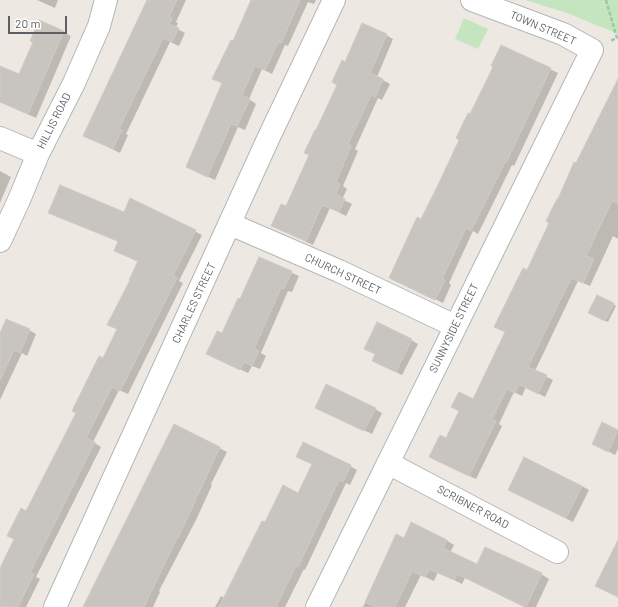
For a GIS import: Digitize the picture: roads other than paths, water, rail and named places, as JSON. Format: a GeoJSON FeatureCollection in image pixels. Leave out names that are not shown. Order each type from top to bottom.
{"type":"FeatureCollection","features":[{"type":"Feature","properties":{"kind":"street","name":"HILLIS ROAD"},"geometry":{"type":"LineString","coordinates":[[0,241],[20,200],[38,154],[74,83],[96,33],[106,0]]}},
{"type":"Feature","properties":{"kind":"street","name":"CHARLES STREET"},"geometry":{"type":"LineString","coordinates":[[55,607],[334,0]]}},
{"type":"Feature","properties":{"kind":"street","name":"TOWN STREET"},"geometry":{"type":"LineString","coordinates":[[472,0],[562,34],[592,50]]}},
{"type":"Feature","properties":{"kind":"street","name":"SUNNYSIDE STREET"},"geometry":{"type":"LineString","coordinates":[[317,607],[592,50]]}},
{"type":"Feature","properties":{"kind":"street"},"geometry":{"type":"LineString","coordinates":[[0,138],[38,154]]}},
{"type":"Feature","properties":{"kind":"street","name":"CHURCH STREET"},"geometry":{"type":"LineString","coordinates":[[230,224],[339,271],[455,326]]}},
{"type":"Feature","properties":{"kind":"street","name":"SCRIBNER ROAD"},"geometry":{"type":"LineString","coordinates":[[388,463],[557,552]]}}]}
